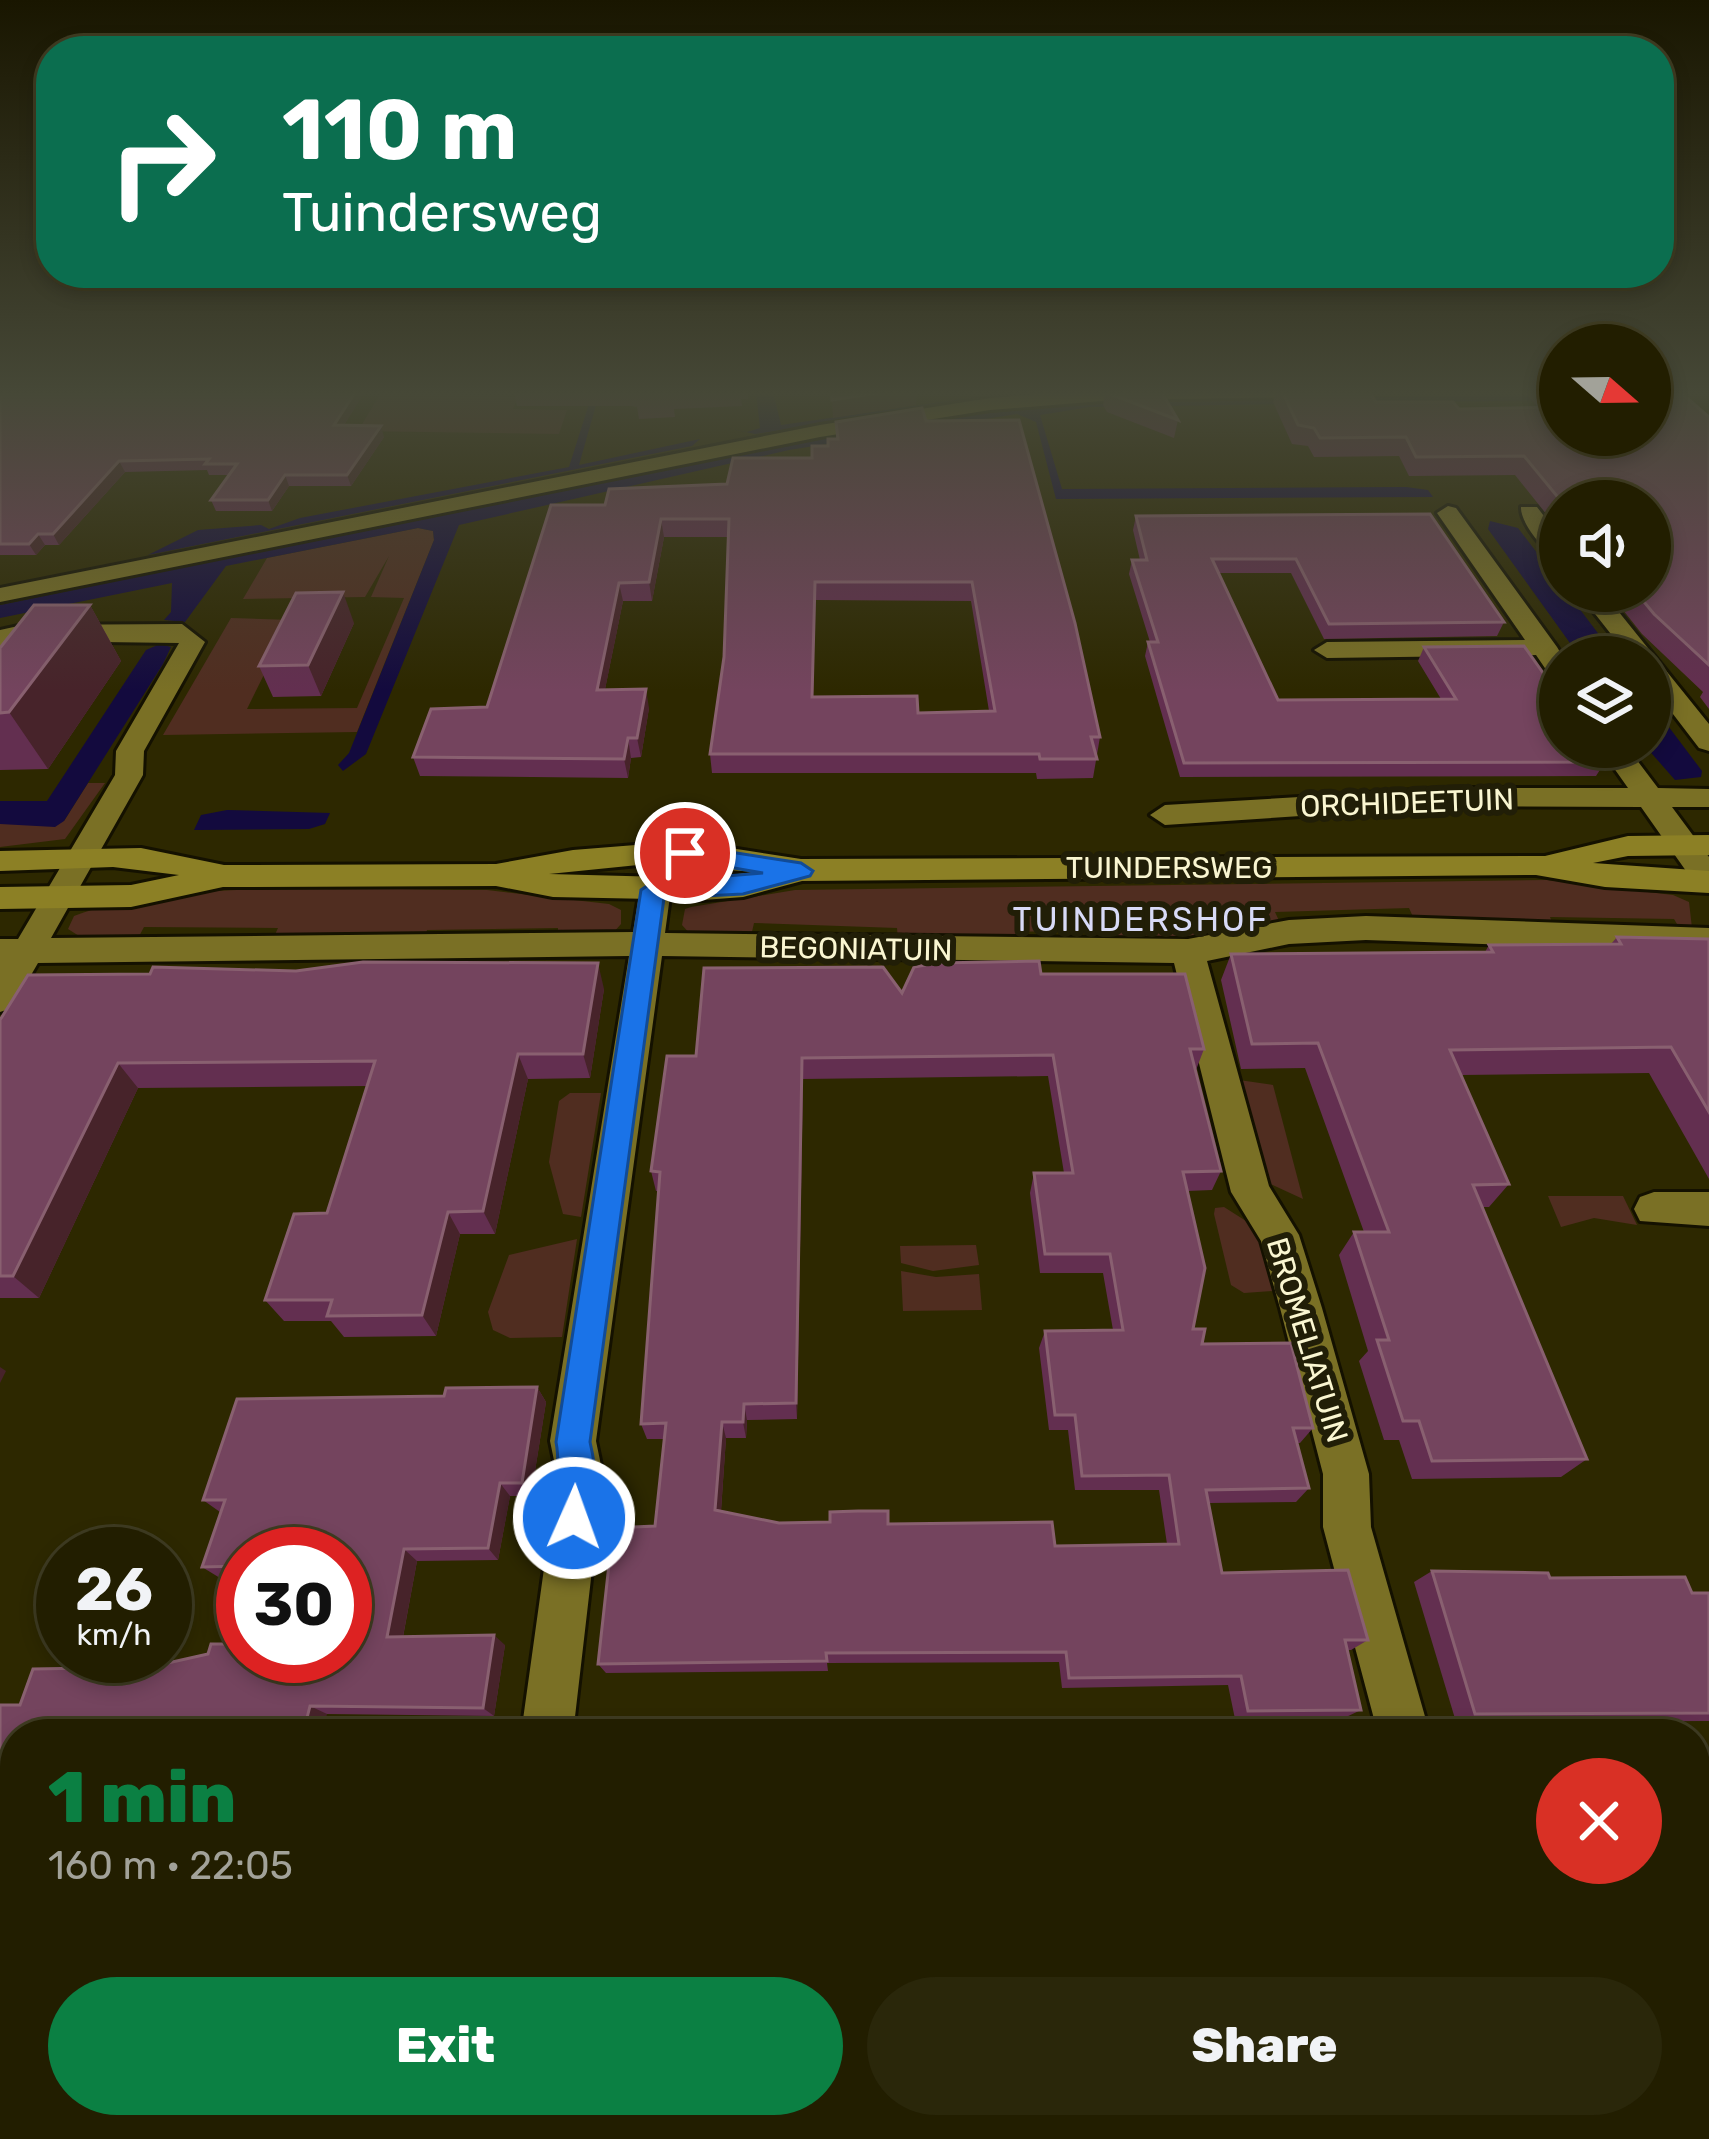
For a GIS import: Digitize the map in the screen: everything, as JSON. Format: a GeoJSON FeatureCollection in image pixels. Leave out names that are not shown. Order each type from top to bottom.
{"type":"FeatureCollection","features":[{"type":"Feature","properties":{"kind":"main road","name":"TUINDERSWEG"},"geometry":{"type":"LineString","coordinates":[[1536,865],[1628,846],[1698,845]]}},
{"type":"Feature","properties":{"kind":"main road","name":"TUINDERSWEG"},"geometry":{"type":"LineString","coordinates":[[0,861],[185,862],[223,877]]}},
{"type":"Feature","properties":{"kind":"main road","name":"TUINDERSWEG"},"geometry":{"type":"LineString","coordinates":[[0,898],[131,896],[223,877],[496,875],[553,886],[657,871],[743,886],[801,871],[1536,865],[1605,876],[1709,881]]}},
{"type":"Feature","properties":{"kind":"street"},"geometry":{"type":"LineString","coordinates":[[0,596],[525,491]]}},
{"type":"Feature","properties":{"kind":"street"},"geometry":{"type":"LineString","coordinates":[[1529,512],[1539,525]]}},
{"type":"Feature","properties":{"kind":"street"},"geometry":{"type":"LineString","coordinates":[[1448,513],[1539,640]]}},
{"type":"Feature","properties":{"kind":"street"},"geometry":{"type":"LineString","coordinates":[[1606,612],[1625,636]]}},
{"type":"Feature","properties":{"kind":"street"},"geometry":{"type":"LineString","coordinates":[[0,638],[40,632],[191,635],[130,751],[129,776],[60,899],[14,951],[0,1000]]}},
{"type":"Feature","properties":{"kind":"street"},"geometry":{"type":"LineString","coordinates":[[1327,650],[1539,647]]}},
{"type":"Feature","properties":{"kind":"street"},"geometry":{"type":"LineString","coordinates":[[1671,694],[1709,742]]}},
{"type":"Feature","properties":{"kind":"street"},"geometry":{"type":"LineString","coordinates":[[1627,768],[1649,800],[1698,845],[1709,881]]}},
{"type":"Feature","properties":{"kind":"street","name":"ORCHIDEETUIN"},"geometry":{"type":"LineString","coordinates":[[1165,815],[1452,797],[1709,798]]}},
{"type":"Feature","properties":{"kind":"street"},"geometry":{"type":"LineString","coordinates":[[549,1719],[580,1474],[573,1442],[657,871]]}},
{"type":"Feature","properties":{"kind":"street","name":"BEGONIATUIN"},"geometry":{"type":"LineString","coordinates":[[14,951],[647,944],[1008,953],[1188,951],[1248,944],[1289,932],[1366,928],[1709,940]]}},
{"type":"Feature","properties":{"kind":"street","name":"BROMELIATUIN"},"geometry":{"type":"LineString","coordinates":[[1188,951],[1251,1192],[1279,1234],[1301,1308],[1346,1474],[1347,1527],[1400,1719]]}},
{"type":"Feature","properties":{"kind":"street"},"geometry":{"type":"LineString","coordinates":[[1654,1209],[1709,1209]]}},
{"type":"Feature","properties":{"kind":"shaded area"},"geometry":{"type":"Polygon","coordinates":[[[443,491],[468,491],[148,555],[198,530],[261,525],[269,529],[300,518],[443,491]]]}},
{"type":"Feature","properties":{"kind":"shaded area"},"geometry":{"type":"Polygon","coordinates":[[[552,491],[609,491],[459,525],[366,754],[343,771],[338,765],[349,753],[434,540],[433,531],[418,528],[226,566],[185,622],[164,620],[171,612],[172,583],[0,618],[0,605],[552,491]]]}},
{"type":"Feature","properties":{"kind":"shaded area"},"geometry":{"type":"Polygon","coordinates":[[[1054,491],[1429,491],[1433,497],[1056,499],[1054,491]]]}},
{"type":"Feature","properties":{"kind":"shaded area"},"geometry":{"type":"Polygon","coordinates":[[[1490,521],[1518,528],[1539,556],[1539,600],[1488,529],[1490,521]]]}},
{"type":"Feature","properties":{"kind":"shaded area"},"geometry":{"type":"Polygon","coordinates":[[[418,528],[433,531],[434,540],[357,732],[163,735],[231,618],[291,620],[247,709],[357,708],[404,598],[371,597],[389,556],[365,597],[243,599],[267,558],[418,528]]]}},
{"type":"Feature","properties":{"kind":"shaded area"},"geometry":{"type":"Polygon","coordinates":[[[1548,612],[1582,612],[1600,636],[1565,636],[1548,612]]]}},
{"type":"Feature","properties":{"kind":"shaded area"},"geometry":{"type":"Polygon","coordinates":[[[160,644],[171,647],[163,664],[64,821],[55,827],[0,824],[0,801],[47,801],[146,650],[160,644]]]}},
{"type":"Feature","properties":{"kind":"shaded area"},"geometry":{"type":"Polygon","coordinates":[[[1671,730],[1702,771],[1701,777],[1675,780],[1664,768],[1671,768],[1671,730]]]}},
{"type":"Feature","properties":{"kind":"shaded area"},"geometry":{"type":"Polygon","coordinates":[[[88,783],[105,783],[65,839],[0,847],[0,824],[64,821],[88,783]]]}},
{"type":"Feature","properties":{"kind":"shaded area"},"geometry":{"type":"Polygon","coordinates":[[[227,810],[330,813],[325,824],[309,829],[194,830],[201,815],[227,810]]]}},
{"type":"Feature","properties":{"kind":"shaded area"},"geometry":{"type":"Polygon","coordinates":[[[1547,880],[1673,895],[1689,902],[1692,928],[1680,929],[1674,919],[1550,917],[1554,927],[1414,919],[1409,908],[1275,912],[1280,923],[1259,928],[1133,940],[1111,940],[1107,929],[1016,932],[1015,942],[898,941],[897,928],[754,923],[751,936],[691,935],[682,925],[685,909],[691,907],[795,890],[1547,880]]]}},
{"type":"Feature","properties":{"kind":"shaded area"},"geometry":{"type":"Polygon","coordinates":[[[276,889],[487,890],[609,904],[621,910],[621,924],[613,933],[558,938],[558,928],[427,930],[423,943],[272,941],[278,928],[144,927],[137,940],[87,941],[68,929],[74,916],[166,896],[276,889]]]}},
{"type":"Feature","properties":{"kind":"shaded area"},"geometry":{"type":"Polygon","coordinates":[[[1239,1080],[1273,1085],[1303,1199],[1266,1182],[1239,1080]]]}},
{"type":"Feature","properties":{"kind":"shaded area"},"geometry":{"type":"Polygon","coordinates":[[[570,1093],[601,1093],[581,1217],[563,1214],[549,1162],[559,1101],[570,1093]]]}},
{"type":"Feature","properties":{"kind":"shaded area"},"geometry":{"type":"Polygon","coordinates":[[[1548,1196],[1623,1196],[1637,1225],[1594,1218],[1561,1227],[1548,1196]]]}},
{"type":"Feature","properties":{"kind":"shaded area"},"geometry":{"type":"Polygon","coordinates":[[[1224,1207],[1257,1228],[1273,1291],[1244,1293],[1231,1285],[1214,1214],[1215,1208],[1224,1207]]]}},
{"type":"Feature","properties":{"kind":"shaded area"},"geometry":{"type":"Polygon","coordinates":[[[577,1239],[562,1337],[510,1338],[493,1330],[488,1312],[509,1255],[577,1239]]]}},
{"type":"Feature","properties":{"kind":"shaded area"},"geometry":{"type":"Polygon","coordinates":[[[976,1245],[979,1265],[933,1271],[901,1263],[900,1246],[976,1245]]]}},
{"type":"Feature","properties":{"kind":"shaded area"},"geometry":{"type":"Polygon","coordinates":[[[901,1271],[936,1277],[979,1274],[982,1310],[903,1311],[901,1271]]]}},
{"type":"Feature","properties":{"kind":"building"},"geometry":{"type":"Polygon","coordinates":[[[0,491],[92,491],[53,534],[38,534],[29,544],[0,544],[0,491]]]}},
{"type":"Feature","properties":{"kind":"building"},"geometry":{"type":"Polygon","coordinates":[[[218,491],[274,491],[268,500],[211,500],[218,491]]]}},
{"type":"Feature","properties":{"kind":"building"},"geometry":{"type":"Polygon","coordinates":[[[609,491],[1039,491],[1100,737],[1091,737],[1097,759],[1040,759],[1039,754],[710,754],[724,657],[729,519],[661,519],[649,582],[619,583],[597,690],[646,689],[637,738],[628,738],[624,759],[413,757],[431,709],[487,707],[551,505],[605,505],[609,491]],[[815,582],[812,697],[917,696],[918,713],[995,711],[972,582],[815,582]]]}},
{"type":"Feature","properties":{"kind":"building"},"geometry":{"type":"Polygon","coordinates":[[[1671,491],[1709,491],[1709,665],[1654,614],[1671,612],[1671,491]]]}},
{"type":"Feature","properties":{"kind":"building"},"geometry":{"type":"Polygon","coordinates":[[[1430,514],[1504,622],[1329,624],[1296,559],[1212,559],[1278,700],[1456,699],[1424,647],[1524,646],[1539,667],[1539,762],[1184,763],[1148,642],[1158,642],[1132,560],[1147,560],[1136,516],[1430,514]]]}},
{"type":"Feature","properties":{"kind":"building"},"geometry":{"type":"Polygon","coordinates":[[[343,592],[308,665],[259,666],[296,593],[343,592]]]}},
{"type":"Feature","properties":{"kind":"building"},"geometry":{"type":"Polygon","coordinates":[[[34,605],[90,605],[9,712],[0,713],[0,648],[34,605]]]}},
{"type":"Feature","properties":{"kind":"building"},"geometry":{"type":"Polygon","coordinates":[[[1617,937],[1709,939],[1709,1112],[1671,1047],[1450,1050],[1509,1184],[1473,1185],[1587,1459],[1432,1461],[1419,1421],[1403,1421],[1377,1340],[1389,1340],[1354,1232],[1389,1232],[1318,1043],[1252,1044],[1231,954],[1493,952],[1489,945],[1621,944],[1617,937]]]}},
{"type":"Feature","properties":{"kind":"building"},"geometry":{"type":"Polygon","coordinates":[[[1039,961],[1041,974],[1185,974],[1204,1049],[1190,1049],[1221,1171],[1183,1172],[1205,1268],[1193,1329],[1205,1329],[1202,1344],[1291,1343],[1313,1428],[1293,1428],[1309,1488],[1206,1490],[1222,1573],[1348,1570],[1368,1640],[1345,1640],[1361,1710],[1248,1711],[1241,1676],[1069,1678],[1066,1652],[826,1653],[827,1661],[598,1664],[613,1528],[655,1526],[666,1423],[641,1424],[660,1172],[651,1171],[667,1056],[696,1056],[704,968],[883,967],[902,993],[914,967],[1039,961]],[[1053,1055],[802,1058],[796,1403],[744,1404],[743,1422],[722,1422],[715,1510],[779,1523],[830,1522],[830,1512],[858,1511],[888,1511],[888,1524],[1052,1522],[1055,1546],[1179,1544],[1169,1475],[1082,1476],[1075,1415],[1055,1415],[1045,1331],[1123,1330],[1110,1254],[1045,1254],[1034,1173],[1073,1173],[1053,1055]]]}},
{"type":"Feature","properties":{"kind":"building"},"geometry":{"type":"Polygon","coordinates":[[[363,962],[598,963],[583,1054],[518,1054],[483,1211],[448,1212],[422,1315],[327,1316],[332,1300],[265,1300],[294,1214],[327,1213],[375,1061],[118,1063],[13,1276],[0,1276],[0,1020],[28,975],[150,974],[153,967],[296,971],[363,962]]]}},
{"type":"Feature","properties":{"kind":"building"},"geometry":{"type":"Polygon","coordinates":[[[537,1387],[522,1483],[500,1483],[488,1548],[404,1549],[387,1637],[494,1635],[483,1708],[310,1706],[307,1719],[0,1719],[0,1705],[20,1705],[33,1669],[36,1683],[192,1683],[192,1658],[208,1654],[211,1644],[216,1644],[216,1683],[372,1683],[372,1527],[216,1527],[216,1567],[202,1567],[225,1500],[203,1500],[237,1399],[444,1396],[446,1388],[537,1387]]]}},
{"type":"Feature","properties":{"kind":"building"},"geometry":{"type":"Polygon","coordinates":[[[1432,1571],[1548,1573],[1550,1578],[1685,1577],[1692,1593],[1709,1593],[1709,1713],[1475,1714],[1432,1571]]]}},
{"type":"Feature","properties":{"kind":"district","name":"TUINDERSHOF"},"geometry":{"type":"Point","coordinates":[1141,919]}},
{"type":"Feature","properties":{"kind":"route"},"geometry":{"type":"LineString","coordinates":[[574,1518],[580,1474],[573,1442],[653,890],[743,886],[801,871],[749,859],[685,853]]}}]}
